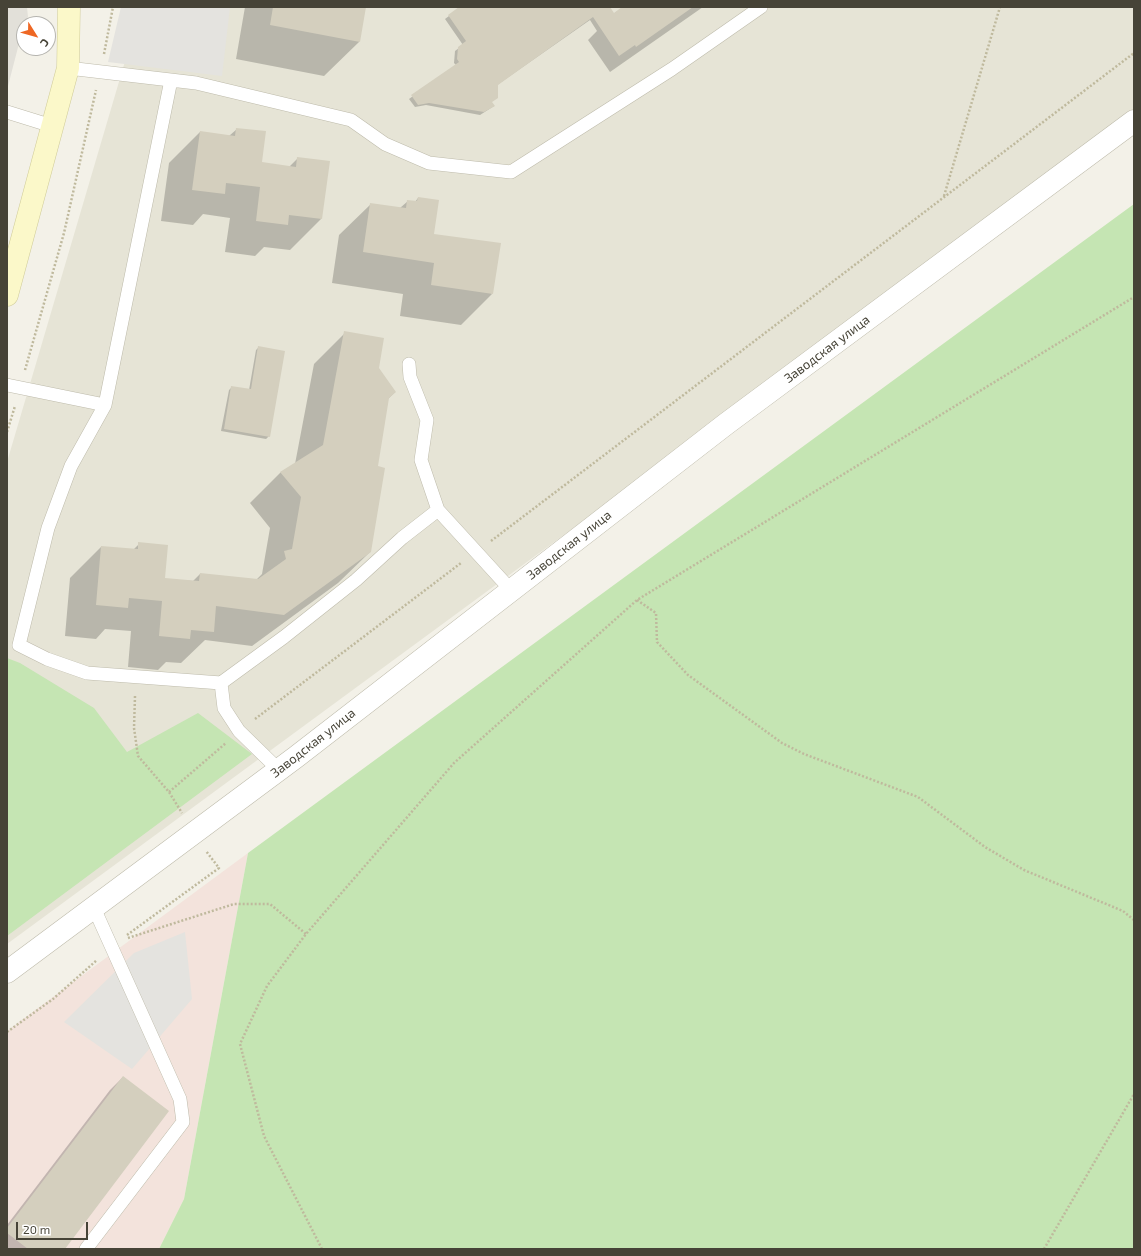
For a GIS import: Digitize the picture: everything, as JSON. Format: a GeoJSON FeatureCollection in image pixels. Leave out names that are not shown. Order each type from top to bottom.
{"type":"FeatureCollection","features":[{"type":"Feature","properties":{"kind":"main road"},"geometry":{"type":"LineString","coordinates":[[7,295],[68,68],[69,7]]}},
{"type":"Feature","properties":{"kind":"street","name":"Заводская улица"},"geometry":{"type":"LineString","coordinates":[[7,972],[278,770],[726,424],[1134,121]]}},
{"type":"Feature","properties":{"kind":"lane"},"geometry":{"type":"LineString","coordinates":[[68,68],[196,83],[351,120],[385,144],[429,164],[511,172],[672,69],[761,7]]}},
{"type":"Feature","properties":{"kind":"lane"},"geometry":{"type":"LineString","coordinates":[[171,80],[105,406],[71,466],[48,528],[19,645],[47,659],[87,673],[135,678],[221,683],[350,584],[402,538],[438,510]]}},
{"type":"Feature","properties":{"kind":"lane"},"geometry":{"type":"LineString","coordinates":[[7,112],[52,126]]}},
{"type":"Feature","properties":{"kind":"lane"},"geometry":{"type":"LineString","coordinates":[[409,364],[410,377],[426,420],[421,460],[438,510],[510,590]]}},
{"type":"Feature","properties":{"kind":"lane"},"geometry":{"type":"LineString","coordinates":[[13,387],[105,406]]}},
{"type":"Feature","properties":{"kind":"lane"},"geometry":{"type":"LineString","coordinates":[[221,683],[224,708],[239,731],[278,770]]}},
{"type":"Feature","properties":{"kind":"lane"},"geometry":{"type":"LineString","coordinates":[[86,1249],[183,1122],[180,1099],[94,908]]}},
{"type":"Feature","properties":{"kind":"path"},"geometry":{"type":"LineString","coordinates":[[7,432],[13,387],[64,234],[113,7]]}},
{"type":"Feature","properties":{"kind":"path"},"geometry":{"type":"LineString","coordinates":[[944,197],[1000,7]]}},
{"type":"Feature","properties":{"kind":"path"},"geometry":{"type":"LineString","coordinates":[[135,678],[134,728],[138,756],[169,792],[239,731],[1134,53]]}},
{"type":"Feature","properties":{"kind":"path"},"geometry":{"type":"LineString","coordinates":[[322,1249],[264,1136],[240,1044],[267,986],[306,934],[454,763],[637,600],[1134,298]]}},
{"type":"Feature","properties":{"kind":"path"},"geometry":{"type":"LineString","coordinates":[[637,600],[656,613],[657,642],[688,675],[782,743],[804,754],[918,797],[984,847],[1024,870],[1123,911],[1134,920]]}},
{"type":"Feature","properties":{"kind":"path"},"geometry":{"type":"LineString","coordinates":[[7,1032],[53,999],[112,948],[118,941],[234,904],[270,904],[306,934]]}},
{"type":"Feature","properties":{"kind":"path"},"geometry":{"type":"LineString","coordinates":[[1044,1249],[1134,1094]]}},
{"type":"Feature","properties":{"kind":"shaded area"},"geometry":{"type":"Polygon","coordinates":[[[7,7],[27,7],[28,16],[16,16],[16,55],[7,90],[7,7]]]}},
{"type":"Feature","properties":{"kind":"shaded area"},"geometry":{"type":"Polygon","coordinates":[[[121,7],[230,7],[222,76],[108,62],[121,7]]]}},
{"type":"Feature","properties":{"kind":"shaded area"},"geometry":{"type":"Polygon","coordinates":[[[141,7],[1134,7],[1134,116],[7,944],[7,462],[141,7]]]}},
{"type":"Feature","properties":{"kind":"shaded area"},"geometry":{"type":"Polygon","coordinates":[[[248,853],[184,1199],[159,1249],[7,1249],[7,1031],[248,853]]]}},
{"type":"Feature","properties":{"kind":"shaded area"},"geometry":{"type":"Polygon","coordinates":[[[185,932],[192,999],[132,1069],[64,1022],[134,953],[185,932]]]}},
{"type":"Feature","properties":{"kind":"green space"},"geometry":{"type":"Polygon","coordinates":[[[1134,204],[1134,1249],[159,1249],[184,1199],[248,853],[1134,204]]]}},
{"type":"Feature","properties":{"kind":"green space"},"geometry":{"type":"Polygon","coordinates":[[[7,658],[20,663],[94,708],[127,752],[198,713],[252,754],[7,936],[7,658]]]}},
{"type":"Feature","properties":{"kind":"building"},"geometry":{"type":"Polygon","coordinates":[[[273,7],[366,7],[360,42],[270,25],[273,7]]]}},
{"type":"Feature","properties":{"kind":"building"},"geometry":{"type":"Polygon","coordinates":[[[459,7],[610,7],[614,13],[622,7],[693,7],[636,47],[635,45],[619,56],[593,17],[498,85],[498,98],[492,102],[495,106],[484,112],[429,103],[418,105],[411,95],[459,62],[457,59],[458,47],[466,41],[448,15],[459,7]]]}},
{"type":"Feature","properties":{"kind":"building"},"geometry":{"type":"Polygon","coordinates":[[[236,128],[266,131],[262,162],[296,167],[297,157],[330,161],[322,219],[289,215],[288,225],[256,221],[260,187],[226,183],[225,194],[192,190],[200,131],[235,136],[236,128]]]}},
{"type":"Feature","properties":{"kind":"building"},"geometry":{"type":"Polygon","coordinates":[[[418,197],[439,200],[434,234],[501,243],[493,294],[431,285],[434,263],[363,252],[370,203],[406,208],[407,200],[417,201],[418,197]]]}},
{"type":"Feature","properties":{"kind":"building"},"geometry":{"type":"Polygon","coordinates":[[[344,331],[384,338],[379,368],[396,392],[389,398],[378,466],[385,468],[371,552],[284,615],[216,606],[214,632],[191,630],[190,639],[159,636],[162,601],[129,598],[128,608],[96,605],[101,546],[138,549],[138,542],[168,545],[165,578],[199,581],[200,573],[258,579],[286,559],[284,551],[292,549],[301,497],[280,472],[323,445],[344,331]]]}},
{"type":"Feature","properties":{"kind":"building"},"geometry":{"type":"Polygon","coordinates":[[[258,346],[285,351],[270,437],[224,429],[231,386],[251,389],[258,346]]]}},
{"type":"Feature","properties":{"kind":"building"},"geometry":{"type":"Polygon","coordinates":[[[123,1076],[169,1111],[65,1249],[28,1249],[7,1233],[7,1228],[123,1076]]]}}]}
